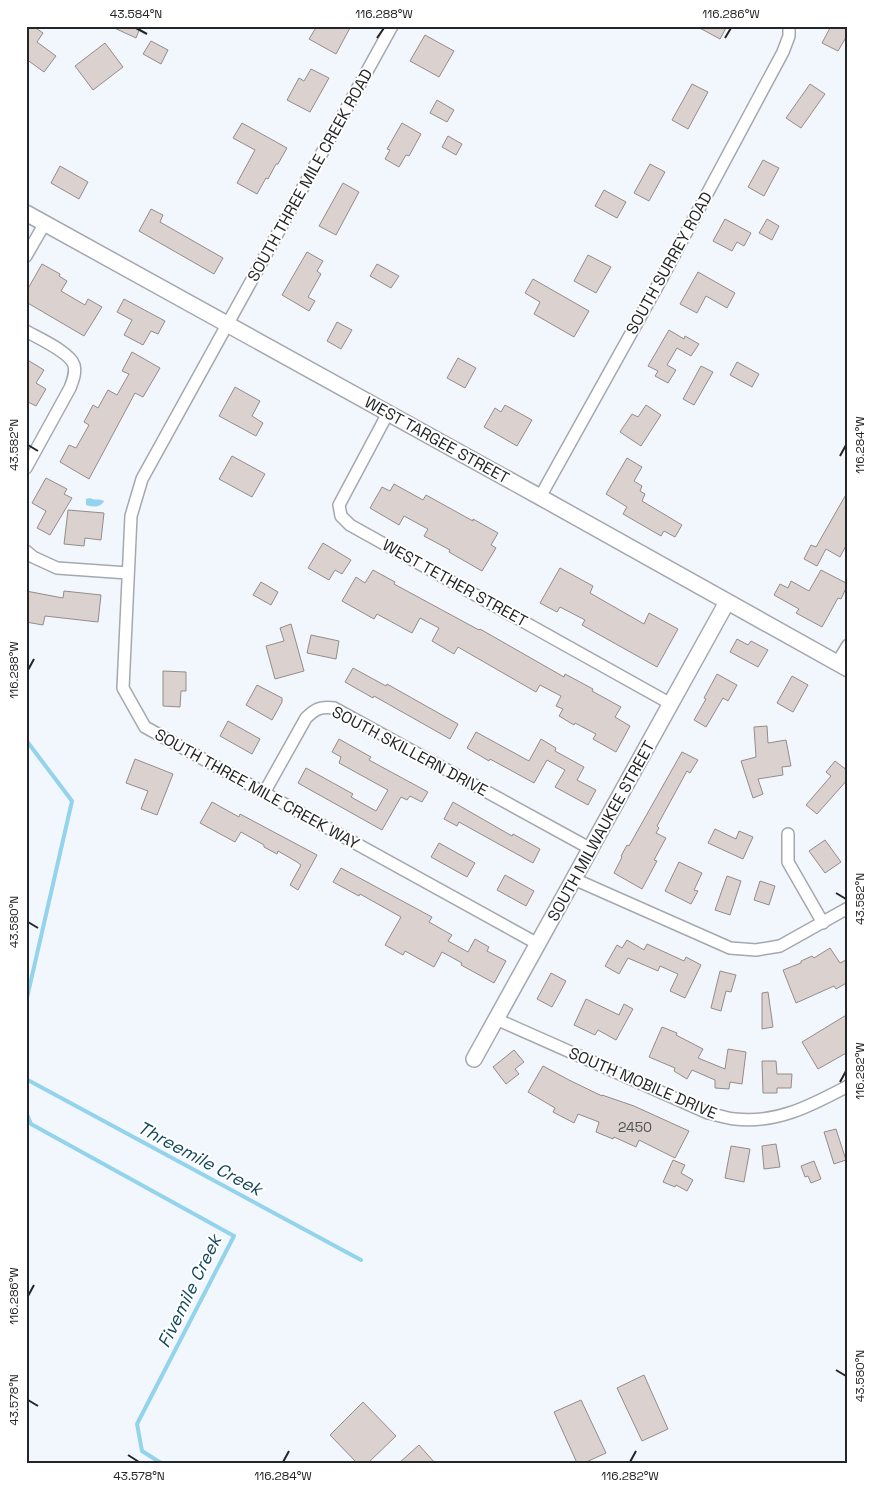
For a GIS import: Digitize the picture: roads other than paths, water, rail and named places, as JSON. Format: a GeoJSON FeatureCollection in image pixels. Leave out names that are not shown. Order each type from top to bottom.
{"type":"FeatureCollection","features":[{"type":"Feature","properties":{"kind":"street","name":"SOUTH THREE MILE CREEK ROAD"},"geometry":{"type":"LineString","coordinates":[[227,324],[392,26]]}},
{"type":"Feature","properties":{"kind":"street","name":"SOUTH SURREY ROAD"},"geometry":{"type":"LineString","coordinates":[[540,497],[663,276],[783,52],[789,36],[789,26]]}},
{"type":"Feature","properties":{"kind":"street","name":"WEST TARGEE STREET"},"geometry":{"type":"LineString","coordinates":[[26,213],[843,666]]}},
{"type":"Feature","properties":{"kind":"street"},"geometry":{"type":"LineString","coordinates":[[26,256],[45,223]]}},
{"type":"Feature","properties":{"kind":"street","name":"SOUTH THREE MILE CREEK WAY"},"geometry":{"type":"LineString","coordinates":[[227,324],[142,478],[131,516],[123,688],[145,727],[538,944]]}},
{"type":"Feature","properties":{"kind":"street"},"geometry":{"type":"LineString","coordinates":[[26,331],[64,353],[74,363],[75,376],[26,468]]}},
{"type":"Feature","properties":{"kind":"street","name":"WEST TETHER STREET"},"geometry":{"type":"LineString","coordinates":[[388,413],[339,505],[341,516],[350,525],[671,704]]}},
{"type":"Feature","properties":{"kind":"street"},"geometry":{"type":"LineString","coordinates":[[26,552],[57,568],[128,573]]}},
{"type":"Feature","properties":{"kind":"street","name":"SOUTH MILWAUKEE STREET"},"geometry":{"type":"LineString","coordinates":[[474,1060],[727,602]]}},
{"type":"Feature","properties":{"kind":"street"},"geometry":{"type":"LineString","coordinates":[[843,666],[848,645]]}},
{"type":"Feature","properties":{"kind":"street","name":"SOUTH SKILLERN DRIVE"},"geometry":{"type":"LineString","coordinates":[[264,793],[306,718],[320,707],[334,708],[591,849]]}},
{"type":"Feature","properties":{"kind":"street"},"geometry":{"type":"LineString","coordinates":[[788,834],[788,862],[823,923]]}},
{"type":"Feature","properties":{"kind":"street"},"geometry":{"type":"LineString","coordinates":[[574,879],[730,948],[756,950],[780,946],[848,908]]}},
{"type":"Feature","properties":{"kind":"street","name":"SOUTH MOBILE DRIVE"},"geometry":{"type":"LineString","coordinates":[[496,1020],[708,1113],[735,1119],[764,1119],[790,1114],[848,1086]]}},
{"type":"Feature","properties":{"kind":"water"},"geometry":{"type":"Polygon","coordinates":[[[86,499],[104,501],[99,506],[86,505],[86,499]]]}},
{"type":"Feature","properties":{"kind":"waterway","name":"Fivemile Creek"},"geometry":{"type":"LineString","coordinates":[[26,740],[72,801],[26,1002]]}},
{"type":"Feature","properties":{"kind":"waterway","name":"Threemile Creek"},"geometry":{"type":"LineString","coordinates":[[26,1079],[361,1260]]}},
{"type":"Feature","properties":{"kind":"waterway","name":"Fivemile Creek"},"geometry":{"type":"LineString","coordinates":[[26,1112],[31,1124],[234,1236],[137,1424],[142,1451],[161,1463]]}}]}
